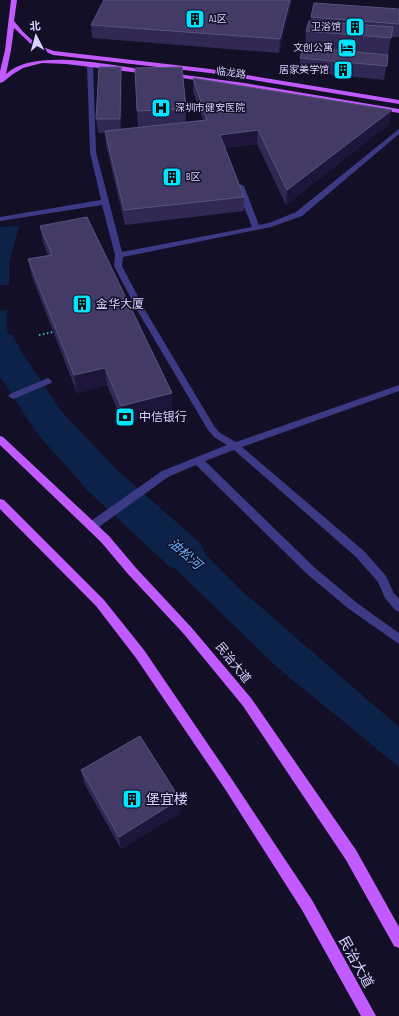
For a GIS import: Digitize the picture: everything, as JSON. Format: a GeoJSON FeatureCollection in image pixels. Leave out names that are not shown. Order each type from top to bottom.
{"type":"FeatureCollection","features":[{"type":"Feature","properties":{"kind":"main road"},"geometry":{"type":"LineString","coordinates":[[0,83],[12,22],[14,0]]}},
{"type":"Feature","properties":{"kind":"main road"},"geometry":{"type":"LineString","coordinates":[[12,22],[31,44],[61,58],[90,65],[153,73]]}},
{"type":"Feature","properties":{"kind":"main road"},"geometry":{"type":"LineString","coordinates":[[0,83],[8,73],[25,65],[39,61],[61,58]]}},
{"type":"Feature","properties":{"kind":"main road","name":"临龙路"},"geometry":{"type":"LineString","coordinates":[[61,58],[221,72],[399,102]]}},
{"type":"Feature","properties":{"kind":"main road","name":"临龙路"},"geometry":{"type":"LineString","coordinates":[[161,74],[244,85],[399,111]]}},
{"type":"Feature","properties":{"kind":"main road","name":"民治大道"},"geometry":{"type":"LineString","coordinates":[[0,439],[92,526],[187,630],[247,702],[351,855],[399,941]]}},
{"type":"Feature","properties":{"kind":"main road","name":"民治大道"},"geometry":{"type":"LineString","coordinates":[[0,503],[100,603],[140,654],[221,772],[307,905],[369,1016]]}},
{"type":"Feature","properties":{"kind":"street"},"geometry":{"type":"LineString","coordinates":[[90,65],[92,141],[96,168],[119,255],[118,266],[138,303],[211,428],[235,446],[360,554],[378,575],[389,595],[399,607]]}},
{"type":"Feature","properties":{"kind":"street"},"geometry":{"type":"LineString","coordinates":[[119,255],[256,228],[280,222],[299,214],[399,131]]}},
{"type":"Feature","properties":{"kind":"street"},"geometry":{"type":"LineString","coordinates":[[236,177],[256,228]]}},
{"type":"Feature","properties":{"kind":"street"},"geometry":{"type":"LineString","coordinates":[[0,219],[105,202]]}},
{"type":"Feature","properties":{"kind":"street"},"geometry":{"type":"LineString","coordinates":[[13,396],[48,381]]}},
{"type":"Feature","properties":{"kind":"street"},"geometry":{"type":"LineString","coordinates":[[92,526],[165,474],[235,446],[399,388]]}},
{"type":"Feature","properties":{"kind":"street"},"geometry":{"type":"LineString","coordinates":[[197,460],[311,571],[353,606],[399,639]]}},
{"type":"Feature","properties":{"kind":"path"},"geometry":{"type":"LineString","coordinates":[[39,335],[53,332]]}},
{"type":"Feature","properties":{"kind":"water"},"geometry":{"type":"Polygon","coordinates":[[[19,226],[9,264],[9,285],[0,285],[0,227],[19,226]]]}},
{"type":"Feature","properties":{"kind":"water"},"geometry":{"type":"Polygon","coordinates":[[[8,310],[7,327],[9,336],[15,352],[30,374],[5,384],[0,377],[0,311],[8,310]]]}},
{"type":"Feature","properties":{"kind":"water"},"geometry":{"type":"Polygon","coordinates":[[[48,397],[81,443],[123,482],[99,492],[22,407],[48,397]]]}},
{"type":"Feature","properties":{"kind":"water"},"geometry":{"type":"Polygon","coordinates":[[[150,513],[160,513],[166,515],[241,590],[399,727],[399,767],[278,668],[130,525],[150,513]]]}},
{"type":"Feature","properties":{"kind":"building","name":"A1区"},"geometry":{"type":"Polygon","coordinates":[[[104,0],[290,0],[280,39],[91,25],[104,0]]]}},
{"type":"Feature","properties":{"kind":"building"},"geometry":{"type":"Polygon","coordinates":[[[314,3],[399,9],[399,24],[311,17],[314,3]]]}},
{"type":"Feature","properties":{"kind":"building","name":"卫浴馆"},"geometry":{"type":"Polygon","coordinates":[[[309,21],[393,27],[391,38],[306,31],[309,21]]]}},
{"type":"Feature","properties":{"kind":"building"},"geometry":{"type":"Polygon","coordinates":[[[303,47],[388,55],[387,66],[300,58],[303,47]]]}},
{"type":"Feature","properties":{"kind":"building"},"geometry":{"type":"Polygon","coordinates":[[[99,67],[121,67],[120,119],[96,119],[99,67]]]}},
{"type":"Feature","properties":{"kind":"building"},"geometry":{"type":"Polygon","coordinates":[[[182,67],[186,109],[137,111],[135,68],[182,67]]]}},
{"type":"Feature","properties":{"kind":"building","name":"B区"},"geometry":{"type":"Polygon","coordinates":[[[193,78],[392,110],[287,190],[258,130],[220,135],[244,197],[124,210],[105,131],[207,120],[193,78]]]}},
{"type":"Feature","properties":{"kind":"building","name":"金华大厦"},"geometry":{"type":"Polygon","coordinates":[[[87,217],[172,393],[121,406],[105,368],[74,375],[28,259],[52,255],[40,226],[87,217]]]}},
{"type":"Feature","properties":{"kind":"building","name":"堡宜楼"},"geometry":{"type":"Polygon","coordinates":[[[140,736],[180,799],[119,837],[81,770],[140,736]]]}},
{"type":"Feature","properties":{"kind":"waterway","name":"油松河"},"geometry":{"type":"LineString","coordinates":[[0,343],[6,357],[49,422],[103,481],[185,555]]}},
{"type":"Feature","properties":{"kind":"place","name":"A1区"},"geometry":{"type":"Point","coordinates":[195,19]}},
{"type":"Feature","properties":{"kind":"place","name":"卫浴馆"},"geometry":{"type":"Point","coordinates":[355,27]}},
{"type":"Feature","properties":{"kind":"place","name":"文创公寓"},"geometry":{"type":"Point","coordinates":[347,48]}},
{"type":"Feature","properties":{"kind":"place","name":"居家美学馆"},"geometry":{"type":"Point","coordinates":[343,70]}},
{"type":"Feature","properties":{"kind":"place","name":"深圳市健安医院"},"geometry":{"type":"Point","coordinates":[161,108]}},
{"type":"Feature","properties":{"kind":"place","name":"B区"},"geometry":{"type":"Point","coordinates":[172,177]}},
{"type":"Feature","properties":{"kind":"place","name":"金华大厦"},"geometry":{"type":"Point","coordinates":[82,304]}},
{"type":"Feature","properties":{"kind":"place","name":"中信银行"},"geometry":{"type":"Point","coordinates":[125,417]}},
{"type":"Feature","properties":{"kind":"place","name":"堡宜楼"},"geometry":{"type":"Point","coordinates":[132,799]}}]}
